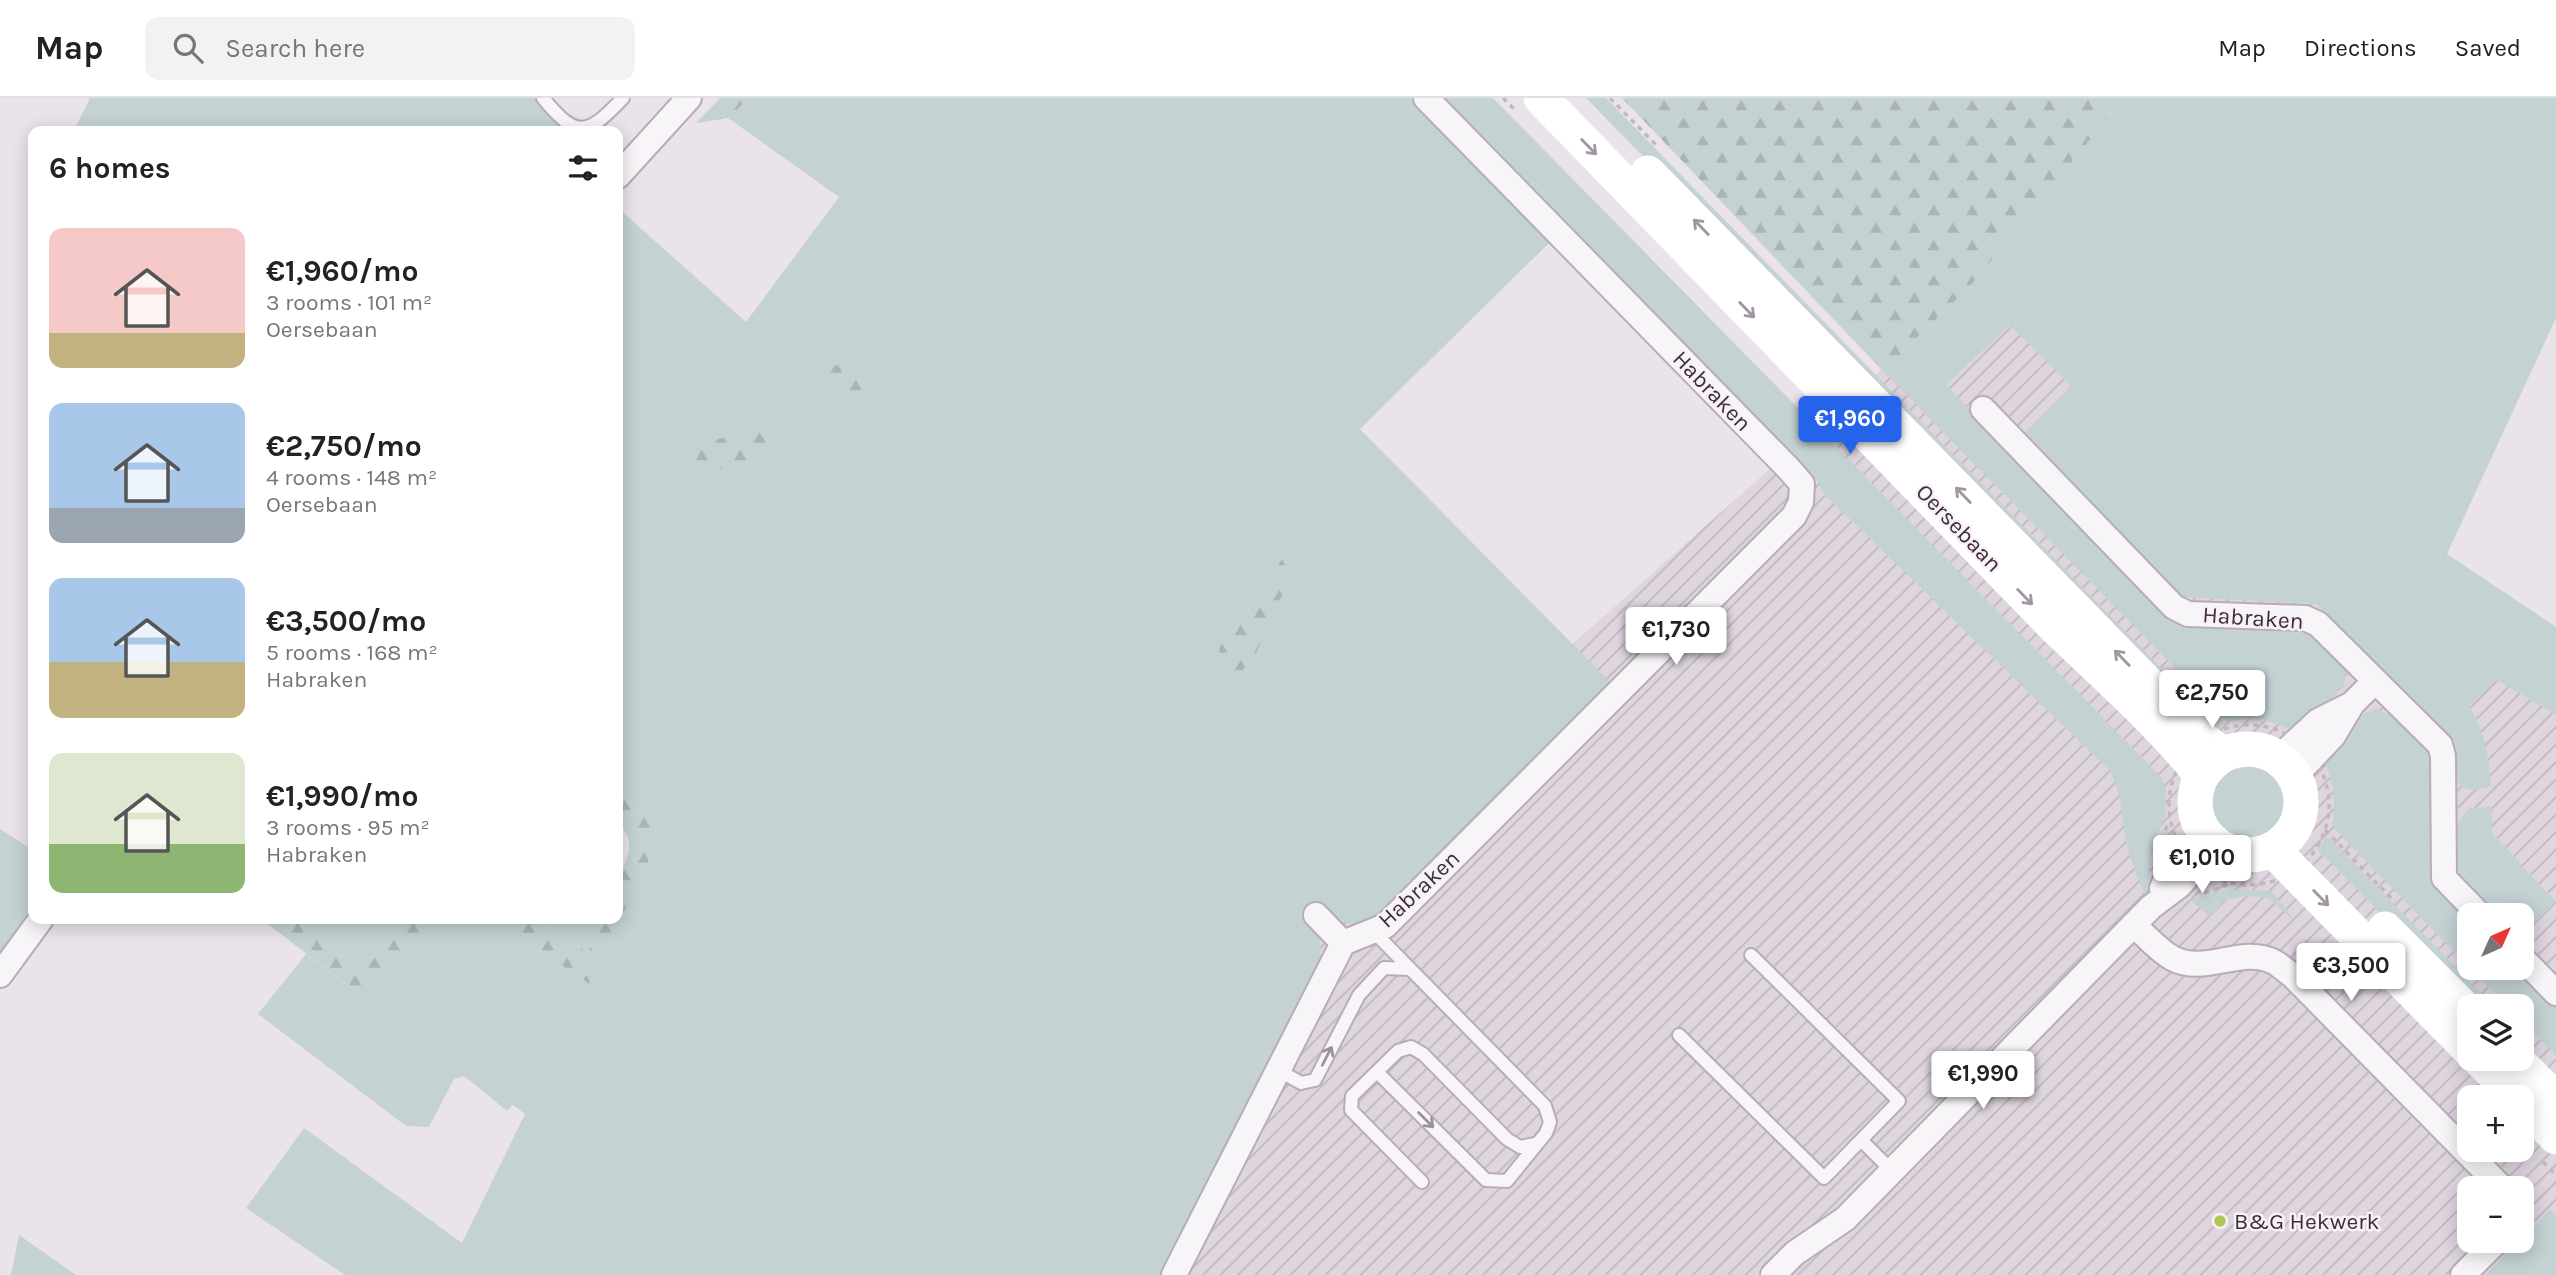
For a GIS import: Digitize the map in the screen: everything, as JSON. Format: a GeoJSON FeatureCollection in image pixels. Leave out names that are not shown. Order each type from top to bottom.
{"type":"FeatureCollection","features":[{"type":"Feature","properties":{"kind":"main road","name":"Oersebaan"},"geometry":{"type":"LineString","coordinates":[[1541,98],[2046,618],[2203,756]]}},
{"type":"Feature","properties":{"kind":"main road","name":"Oersebaan"},"geometry":{"type":"LineString","coordinates":[[1574,98],[2203,756]]}},
{"type":"Feature","properties":{"kind":"main road"},"geometry":{"type":"LineString","coordinates":[[2293,851],[2301,812],[2296,758],[2251,749],[2203,756],[2195,804],[2201,849],[2254,856],[2293,851],[2457,1002]]}},
{"type":"Feature","properties":{"kind":"main road"},"geometry":{"type":"LineString","coordinates":[[2293,851],[2457,1036]]}},
{"type":"Feature","properties":{"kind":"main road"},"geometry":{"type":"LineString","coordinates":[[2491,1071],[2505,1085]]}},
{"type":"Feature","properties":{"kind":"main road"},"geometry":{"type":"LineString","coordinates":[[2527,1071],[2556,1100]]}},
{"type":"Feature","properties":{"kind":"main road"},"geometry":{"type":"LineString","coordinates":[[2534,1114],[2556,1137]]}},
{"type":"Feature","properties":{"kind":"street"},"geometry":{"type":"LineString","coordinates":[[623,171],[689,98]]}},
{"type":"Feature","properties":{"kind":"street","name":"Habraken"},"geometry":{"type":"LineString","coordinates":[[1343,943],[1385,926],[1794,516],[1801,502],[1801,484],[1788,468],[1426,98]]}},
{"type":"Feature","properties":{"kind":"street","name":"Habraken"},"geometry":{"type":"LineString","coordinates":[[1983,409],[2174,607],[2188,614],[2305,618],[2318,624],[2440,745],[2443,756],[2444,878],[2468,903]]}},
{"type":"Feature","properties":{"kind":"street"},"geometry":{"type":"LineString","coordinates":[[2296,758],[2318,721],[2352,704],[2375,681]]}},
{"type":"Feature","properties":{"kind":"street"},"geometry":{"type":"LineString","coordinates":[[1773,1275],[1795,1253],[1844,1219],[2151,907],[2179,886],[2201,849]]}},
{"type":"Feature","properties":{"kind":"street"},"geometry":{"type":"LineString","coordinates":[[1174,1275],[1343,943],[1316,915]]}},
{"type":"Feature","properties":{"kind":"street"},"geometry":{"type":"LineString","coordinates":[[0,975],[37,924]]}},
{"type":"Feature","properties":{"kind":"street"},"geometry":{"type":"LineString","coordinates":[[2135,926],[2175,960],[2201,965],[2247,956],[2273,961],[2292,975],[2490,1176]]}},
{"type":"Feature","properties":{"kind":"street"},"geometry":{"type":"LineString","coordinates":[[2534,970],[2556,993]]}},
{"type":"Feature","properties":{"kind":"street"},"geometry":{"type":"LineString","coordinates":[[2463,1275],[2485,1253]]}},
{"type":"Feature","properties":{"kind":"lane"},"geometry":{"type":"LineString","coordinates":[[543,98],[557,116],[572,126]]}},
{"type":"Feature","properties":{"kind":"lane"},"geometry":{"type":"LineString","coordinates":[[591,126],[604,118],[622,98]]}},
{"type":"Feature","properties":{"kind":"lane"},"geometry":{"type":"LineString","coordinates":[[1373,931],[1545,1106],[1550,1122],[1546,1133],[1507,1181],[1486,1180],[1377,1072]]}},
{"type":"Feature","properties":{"kind":"lane"},"geometry":{"type":"LineString","coordinates":[[1678,1035],[1824,1178],[1899,1101],[1751,955]]}},
{"type":"Feature","properties":{"kind":"lane"},"geometry":{"type":"LineString","coordinates":[[1278,1070],[1301,1083],[1315,1080],[1359,995],[1384,968],[1410,969]]}},
{"type":"Feature","properties":{"kind":"lane"},"geometry":{"type":"LineString","coordinates":[[1422,1182],[1351,1110],[1352,1096],[1398,1051],[1410,1047],[1423,1054],[1507,1139],[1520,1147],[1535,1144]]}},
{"type":"Feature","properties":{"kind":"lane"},"geometry":{"type":"LineString","coordinates":[[1861,1140],[1892,1171]]}},
{"type":"Feature","properties":{"kind":"path"},"geometry":{"type":"LineString","coordinates":[[2254,725],[2269,727],[2296,758],[2325,780],[2329,805],[2325,830],[2293,851],[2270,882],[2245,885],[2219,879],[2201,849],[2173,832],[2168,800],[2172,780],[2203,756],[2224,728],[2254,725]]}},
{"type":"Feature","properties":{"kind":"shaded area"},"geometry":{"type":"Polygon","coordinates":[[[2060,212],[2556,659],[2556,1275],[1053,1275],[1262,919],[2060,212]]]}},
{"type":"Feature","properties":{"kind":"green space"},"geometry":{"type":"Polygon","coordinates":[[[90,98],[537,98],[561,126],[76,126],[90,98]]]}},
{"type":"Feature","properties":{"kind":"green space"},"geometry":{"type":"Polygon","coordinates":[[[720,98],[749,98],[728,118],[696,123],[720,98]]]}},
{"type":"Feature","properties":{"kind":"green space"},"geometry":{"type":"Polygon","coordinates":[[[749,98],[1412,98],[1551,241],[1360,429],[1613,685],[1375,923],[1358,926],[1351,924],[1319,901],[1302,919],[1320,937],[1321,957],[1164,1275],[345,1275],[246,1208],[304,1128],[462,1243],[525,1114],[513,1105],[507,1111],[464,1076],[454,1079],[429,1127],[406,1126],[258,1014],[306,954],[367,1000],[437,924],[502,924],[589,984],[617,924],[623,924],[623,912],[662,829],[623,798],[623,212],[746,322],[839,197],[728,118],[749,98]],[[1286,553],[1220,646],[1274,609],[1291,575],[1286,553]]]}},
{"type":"Feature","properties":{"kind":"green space"},"geometry":{"type":"Polygon","coordinates":[[[1444,98],[1493,98],[2162,778],[2166,787],[2165,816],[2153,846],[2146,897],[2130,856],[2118,791],[2110,771],[1824,494],[1817,480],[1444,98]]]}},
{"type":"Feature","properties":{"kind":"green space"},"geometry":{"type":"Polygon","coordinates":[[[1586,98],[1606,98],[2217,725],[2205,732],[1586,98]]]}},
{"type":"Feature","properties":{"kind":"green space"},"geometry":{"type":"Polygon","coordinates":[[[1622,98],[2124,98],[1970,286],[1883,371],[1622,98]]]}},
{"type":"Feature","properties":{"kind":"green space"},"geometry":{"type":"Polygon","coordinates":[[[2124,98],[2556,98],[2556,318],[2447,554],[2556,627],[2556,715],[2497,680],[2469,706],[2485,744],[2491,786],[2473,790],[2461,787],[2451,745],[2444,731],[2316,604],[2183,597],[2023,434],[2071,386],[2010,325],[1946,385],[2158,602],[2304,629],[2341,662],[2346,671],[2344,686],[2298,734],[2264,720],[2228,722],[1883,371],[1970,286],[2124,98]]]}},
{"type":"Feature","properties":{"kind":"green space"},"geometry":{"type":"Polygon","coordinates":[[[840,364],[854,368],[875,383],[873,389],[864,396],[849,394],[828,379],[827,368],[840,364]]]}},
{"type":"Feature","properties":{"kind":"green space"},"geometry":{"type":"Polygon","coordinates":[[[764,424],[793,427],[793,441],[786,447],[716,471],[696,466],[686,450],[764,424]]]}},
{"type":"Feature","properties":{"kind":"green space"},"geometry":{"type":"Polygon","coordinates":[[[1286,553],[1295,563],[1291,575],[1257,651],[1231,686],[1216,672],[1220,646],[1286,553]]]}},
{"type":"Feature","properties":{"kind":"green space"},"geometry":{"type":"Polygon","coordinates":[[[2377,709],[2394,718],[2409,730],[2431,763],[2432,877],[2439,890],[2457,909],[2457,955],[2332,826],[2333,790],[2321,757],[2365,713],[2377,709]]]}},
{"type":"Feature","properties":{"kind":"green space"},"geometry":{"type":"Polygon","coordinates":[[[2256,767],[2275,777],[2283,789],[2283,817],[2275,829],[2263,837],[2242,839],[2223,829],[2215,817],[2213,796],[2223,777],[2235,769],[2256,767]]]}},
{"type":"Feature","properties":{"kind":"green space"},"geometry":{"type":"Polygon","coordinates":[[[623,798],[663,830],[623,913],[623,868],[629,846],[625,831],[623,798]]]}},
{"type":"Feature","properties":{"kind":"green space"},"geometry":{"type":"Polygon","coordinates":[[[2492,807],[2492,833],[2556,902],[2534,923],[2534,903],[2487,903],[2467,883],[2458,869],[2456,825],[2470,808],[2492,807]]]}},
{"type":"Feature","properties":{"kind":"green space"},"geometry":{"type":"Polygon","coordinates":[[[0,829],[28,847],[28,916],[0,956],[0,829]]]}},
{"type":"Feature","properties":{"kind":"green space"},"geometry":{"type":"Polygon","coordinates":[[[2326,837],[2329,838],[2457,968],[2457,980],[2468,980],[2482,994],[2459,994],[2318,850],[2326,837]]]}},
{"type":"Feature","properties":{"kind":"green space"},"geometry":{"type":"Polygon","coordinates":[[[2231,889],[2272,891],[2296,923],[2271,900],[2263,897],[2244,896],[2225,900],[2210,917],[2190,900],[2231,889]]]}},
{"type":"Feature","properties":{"kind":"green space"},"geometry":{"type":"Polygon","coordinates":[[[268,924],[291,924],[282,935],[268,924]]]}},
{"type":"Feature","properties":{"kind":"green space"},"geometry":{"type":"Polygon","coordinates":[[[291,924],[299,924],[362,971],[404,924],[437,924],[367,1000],[282,935],[291,924]]]}},
{"type":"Feature","properties":{"kind":"green space"},"geometry":{"type":"Polygon","coordinates":[[[299,924],[404,924],[362,971],[299,924]]]}},
{"type":"Feature","properties":{"kind":"green space"},"geometry":{"type":"Polygon","coordinates":[[[502,924],[545,924],[588,953],[601,924],[618,924],[589,984],[502,924]]]}},
{"type":"Feature","properties":{"kind":"green space"},"geometry":{"type":"Polygon","coordinates":[[[545,924],[601,924],[588,953],[545,924]]]}},
{"type":"Feature","properties":{"kind":"green space"},"geometry":{"type":"Polygon","coordinates":[[[2482,980],[2527,980],[2556,1009],[2556,1056],[2534,1033],[2534,994],[2496,994],[2482,980]]]}},
{"type":"Feature","properties":{"kind":"green space"},"geometry":{"type":"Polygon","coordinates":[[[2550,1209],[2556,1215],[2556,1275],[2485,1275],[2507,1253],[2534,1253],[2534,1227],[2550,1209]]]}},
{"type":"Feature","properties":{"kind":"green space"},"geometry":{"type":"Polygon","coordinates":[[[19,1235],[76,1275],[11,1275],[19,1235]]]}},
{"type":"Feature","properties":{"kind":"place","name":"B&G Hekwerk"},"geometry":{"type":"Point","coordinates":[2220,1221]}}]}
